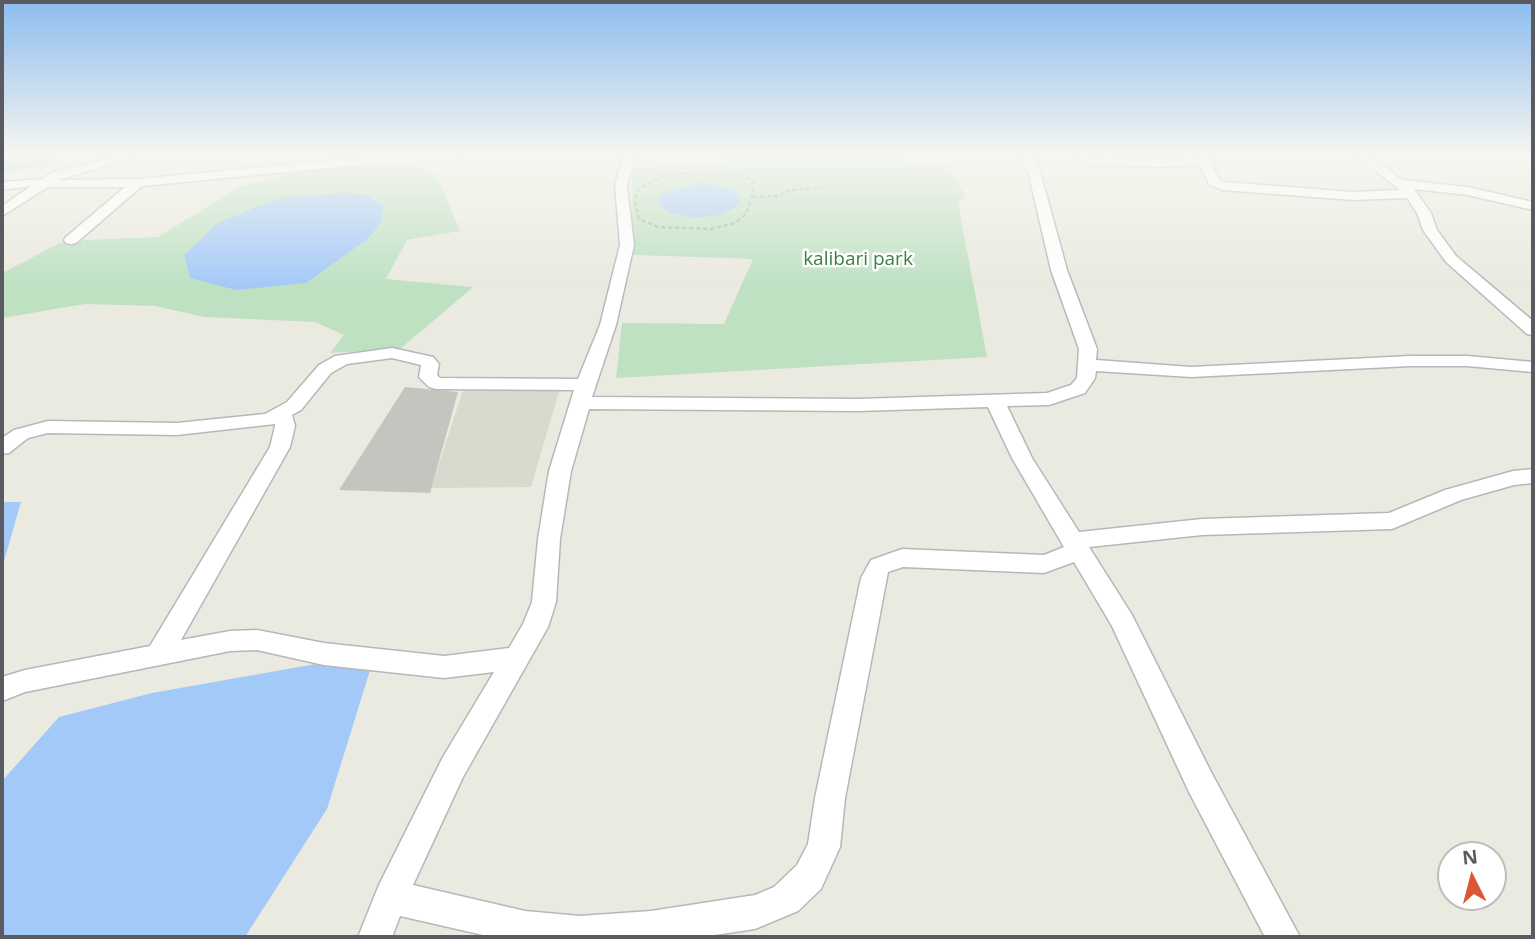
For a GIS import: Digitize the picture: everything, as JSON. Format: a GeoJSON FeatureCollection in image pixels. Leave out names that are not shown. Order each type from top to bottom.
{"type":"FeatureCollection","features":[{"type":"Feature","properties":{"kind":"street"},"geometry":{"type":"LineString","coordinates":[[2,212],[20,200]]}},
{"type":"Feature","properties":{"kind":"street"},"geometry":{"type":"LineString","coordinates":[[71,240],[118,200]]}},
{"type":"Feature","properties":{"kind":"street"},"geometry":{"type":"LineString","coordinates":[[375,937],[391,897],[453,767],[535,627],[544,602],[549,539],[560,471],[583,394],[608,326],[627,245],[622,200]]}},
{"type":"Feature","properties":{"kind":"street"},"geometry":{"type":"LineString","coordinates":[[2,448],[22,434],[48,427],[177,429],[270,419],[294,406],[325,369],[341,360],[392,353],[427,361],[430,365],[428,377],[436,383],[583,394],[858,405],[1049,399],[1066,395],[1078,389],[1086,378],[1088,349],[1059,270],[1042,200]]}},
{"type":"Feature","properties":{"kind":"street"},"geometry":{"type":"LineString","coordinates":[[1415,200],[1442,250],[1533,330]]}},
{"type":"Feature","properties":{"kind":"street"},"geometry":{"type":"LineString","coordinates":[[1506,200],[1533,206]]}},
{"type":"Feature","properties":{"kind":"street"},"geometry":{"type":"LineString","coordinates":[[1088,365],[1191,372],[1421,361],[1475,361],[1533,367]]}},
{"type":"Feature","properties":{"kind":"street"},"geometry":{"type":"LineString","coordinates":[[994,400],[1022,458],[1123,622],[1200,782],[1283,937]]}},
{"type":"Feature","properties":{"kind":"street"},"geometry":{"type":"LineString","coordinates":[[159,654],[280,447],[285,426],[282,414]]}},
{"type":"Feature","properties":{"kind":"street"},"geometry":{"type":"LineString","coordinates":[[391,897],[525,928],[580,933],[651,928],[755,912],[786,899],[809,877],[824,848],[830,798],[873,578],[879,566],[890,560],[902,558],[1044,564],[1059,560],[1075,546],[1202,527],[1392,521],[1453,495],[1533,475]]}},
{"type":"Feature","properties":{"kind":"street"},"geometry":{"type":"LineString","coordinates":[[2,689],[25,681],[159,654],[257,640],[324,654],[444,667],[517,658]]}},
{"type":"Feature","properties":{"kind":"path"},"geometry":{"type":"LineString","coordinates":[[636,200],[639,219],[657,227],[711,229],[730,226],[744,217],[752,200]]}},
{"type":"Feature","properties":{"kind":"shaded area"},"geometry":{"type":"Polygon","coordinates":[[[560,388],[531,487],[431,488],[463,390],[560,388]]]}},
{"type":"Feature","properties":{"kind":"green space"},"geometry":{"type":"Polygon","coordinates":[[[219,200],[447,200],[460,231],[407,240],[386,279],[473,287],[400,349],[330,353],[344,335],[315,322],[204,317],[155,306],[85,304],[2,318],[2,273],[64,241],[158,237],[219,200]]]}},
{"type":"Feature","properties":{"kind":"green space","name":"kalibari park"},"geometry":{"type":"Polygon","coordinates":[[[632,200],[962,200],[958,203],[987,357],[616,378],[622,323],[724,324],[753,259],[634,255],[632,200]]]}},
{"type":"Feature","properties":{"kind":"water"},"geometry":{"type":"Polygon","coordinates":[[[275,200],[375,200],[383,206],[381,222],[369,238],[306,283],[236,290],[190,278],[184,255],[218,223],[275,200]]]}},
{"type":"Feature","properties":{"kind":"water"},"geometry":{"type":"Polygon","coordinates":[[[658,200],[741,200],[739,205],[723,214],[697,218],[670,213],[657,203],[658,200]]]}},
{"type":"Feature","properties":{"kind":"water"},"geometry":{"type":"Polygon","coordinates":[[[2,502],[21,502],[2,568],[2,502]]]}},
{"type":"Feature","properties":{"kind":"water"},"geometry":{"type":"Polygon","coordinates":[[[327,662],[371,667],[327,809],[245,937],[2,937],[2,781],[59,717],[152,693],[327,662]]]}},
{"type":"Feature","properties":{"kind":"building"},"geometry":{"type":"Polygon","coordinates":[[[405,387],[458,392],[430,493],[339,490],[405,387]]]}}]}
